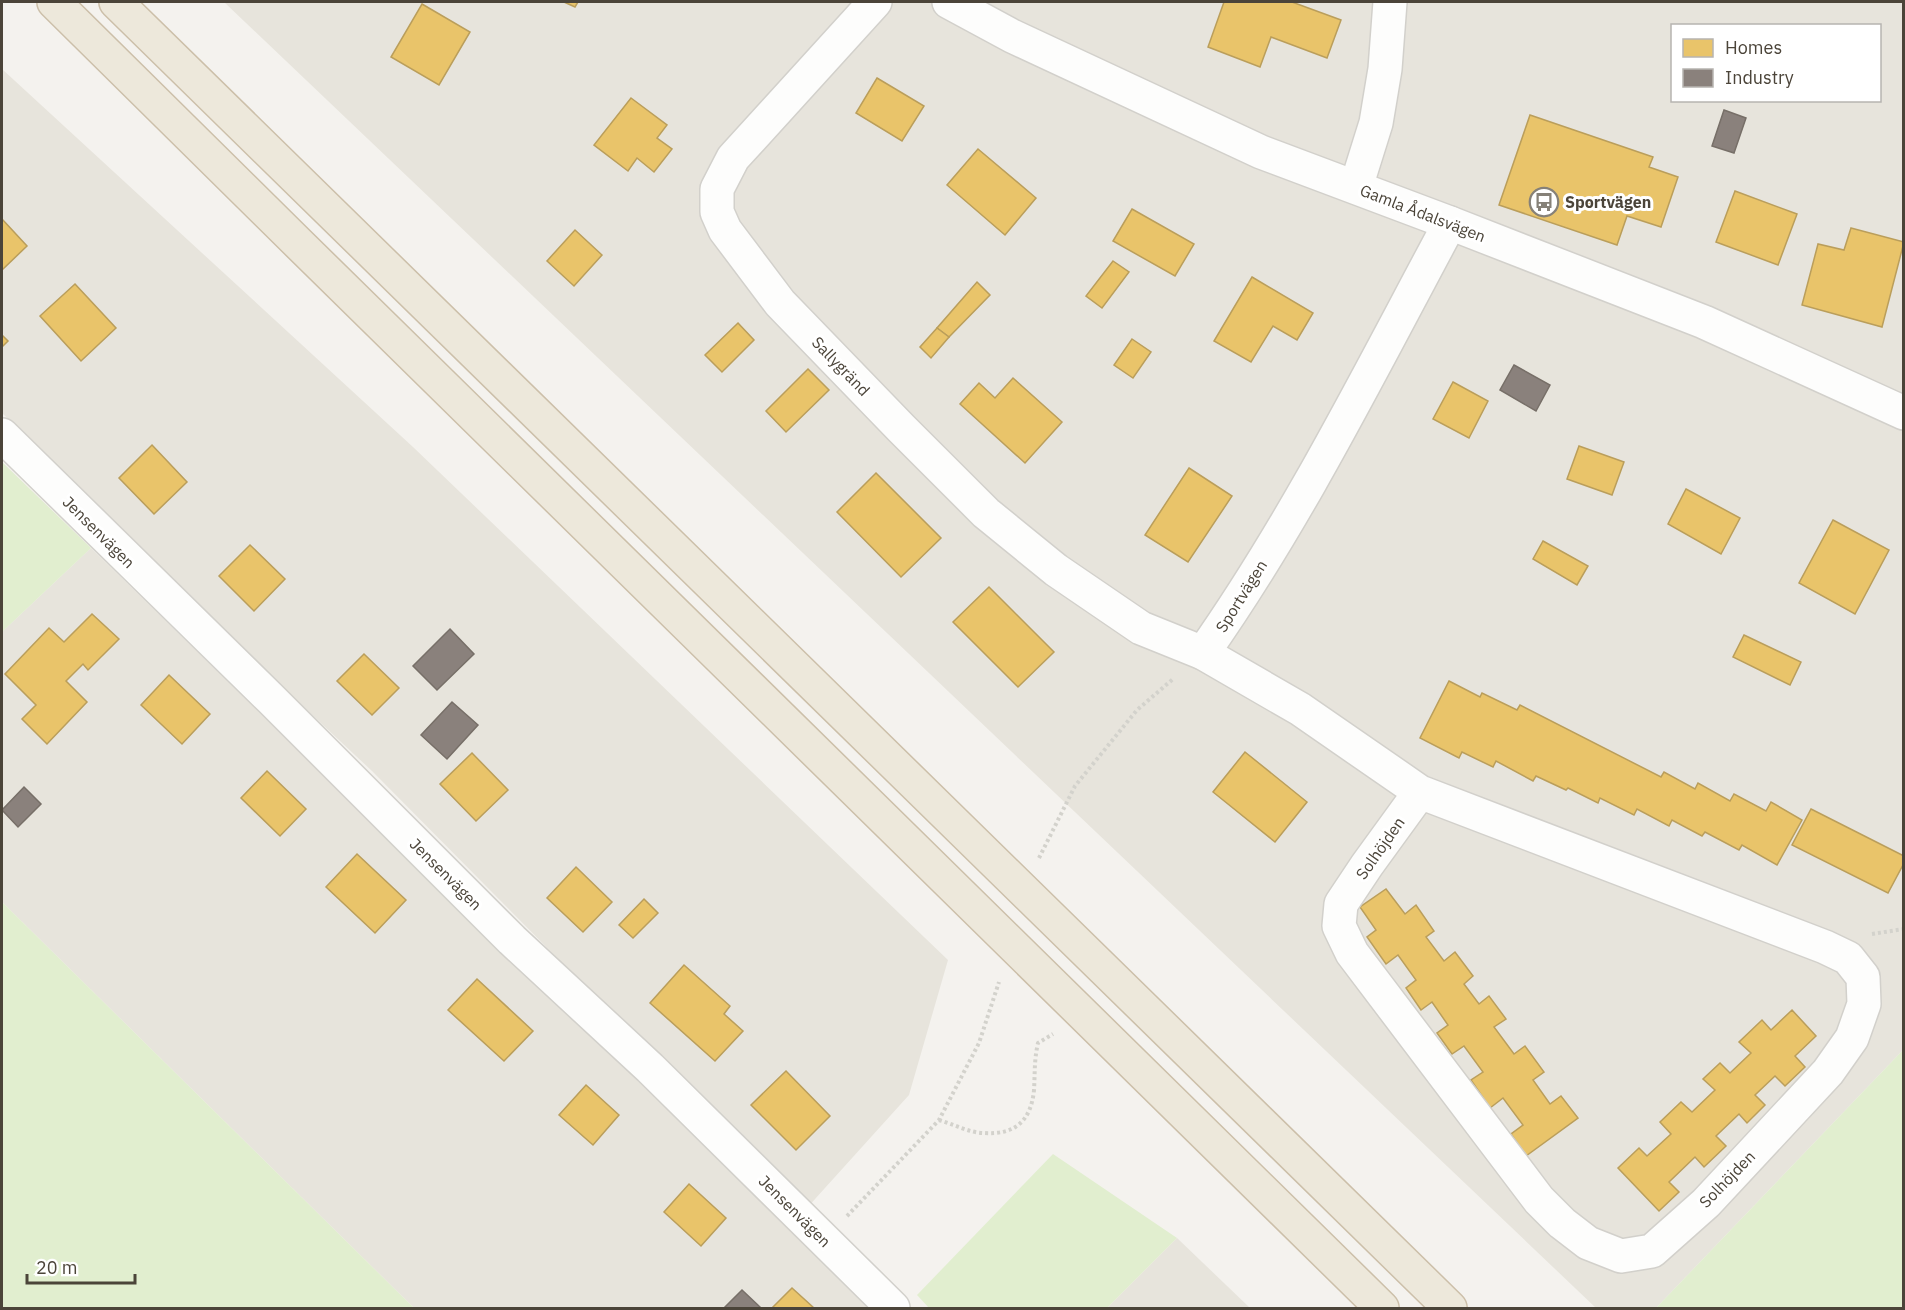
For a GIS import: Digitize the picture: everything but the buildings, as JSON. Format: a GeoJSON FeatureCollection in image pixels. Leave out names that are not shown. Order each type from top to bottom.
{"type":"FeatureCollection","features":[{"type":"Feature","properties":{"kind":"highway"},"geometry":{"type":"LineString","coordinates":[[54,2],[1382,1308]]}},
{"type":"Feature","properties":{"kind":"highway"},"geometry":{"type":"LineString","coordinates":[[116,2],[468,344],[1450,1308]]}},
{"type":"Feature","properties":{"kind":"street","name":"Sallygränd"},"geometry":{"type":"LineString","coordinates":[[875,2],[733,158],[717,189],[717,212],[725,230],[780,303],[986,513],[1056,570],[1141,628],[1203,653]]}},
{"type":"Feature","properties":{"kind":"street","name":"Gamla Ådalsvägen"},"geometry":{"type":"LineString","coordinates":[[949,2],[1012,36],[1261,152],[1704,322],[1904,413]]}},
{"type":"Feature","properties":{"kind":"street"},"geometry":{"type":"LineString","coordinates":[[1356,187],[1376,123],[1385,69],[1390,2]]}},
{"type":"Feature","properties":{"kind":"street","name":"Sportvägen"},"geometry":{"type":"LineString","coordinates":[[1203,653],[1241,600],[1338,433],[1450,223]]}},
{"type":"Feature","properties":{"kind":"street","name":"Jensenvägen"},"geometry":{"type":"LineString","coordinates":[[2,435],[512,940],[650,1068],[893,1308]]}},
{"type":"Feature","properties":{"kind":"street","name":"Solhöjden"},"geometry":{"type":"LineString","coordinates":[[1203,653],[1300,710],[1420,792],[1826,947],[1848,958],[1863,977],[1864,1004],[1852,1038],[1828,1072],[1706,1203],[1652,1251],[1621,1256],[1588,1243],[1562,1223],[1539,1200],[1352,953],[1339,926],[1341,904],[1420,792]]}},
{"type":"Feature","properties":{"kind":"path"},"geometry":{"type":"LineString","coordinates":[[1038,861],[1075,786],[1137,710],[1203,653]]}},
{"type":"Feature","properties":{"kind":"path"},"geometry":{"type":"LineString","coordinates":[[824,1240],[939,1119],[979,1043],[1002,973]]}},
{"type":"Feature","properties":{"kind":"path"},"geometry":{"type":"LineString","coordinates":[[939,1119],[983,1134],[1012,1131],[1028,1115],[1034,1092],[1034,1059],[1038,1044],[1058,1030],[1091,1022]]}},
{"type":"Feature","properties":{"kind":"shaded area"},"geometry":{"type":"Polygon","coordinates":[[[224,2],[1903,2],[1903,1050],[1656,1308],[1596,1308],[224,2]]]}},
{"type":"Feature","properties":{"kind":"shaded area"},"geometry":{"type":"Polygon","coordinates":[[[2,69],[413,447],[948,960],[909,1095],[806,1209],[372,771],[2,413],[2,69]]]}},
{"type":"Feature","properties":{"kind":"shaded area"},"geometry":{"type":"Polygon","coordinates":[[[91,548],[871,1308],[414,1308],[2,902],[2,632],[91,548]]]}},
{"type":"Feature","properties":{"kind":"shaded area"},"geometry":{"type":"Polygon","coordinates":[[[1177,1238],[1250,1308],[1107,1308],[1177,1238]]]}},
{"type":"Feature","properties":{"kind":"green space"},"geometry":{"type":"Polygon","coordinates":[[[2,462],[91,548],[2,632],[2,462]]]}},
{"type":"Feature","properties":{"kind":"green space"},"geometry":{"type":"Polygon","coordinates":[[[2,902],[414,1308],[2,1308],[2,902]]]}},
{"type":"Feature","properties":{"kind":"green space"},"geometry":{"type":"Polygon","coordinates":[[[1903,1050],[1903,1308],[1656,1308],[1903,1050]]]}},
{"type":"Feature","properties":{"kind":"green space"},"geometry":{"type":"Polygon","coordinates":[[[1053,1154],[1177,1238],[1107,1308],[929,1308],[917,1295],[1053,1154]]]}},
{"type":"Feature","properties":{"kind":"place","name":"Sportvägen"},"geometry":{"type":"Point","coordinates":[1544,202]}}]}
